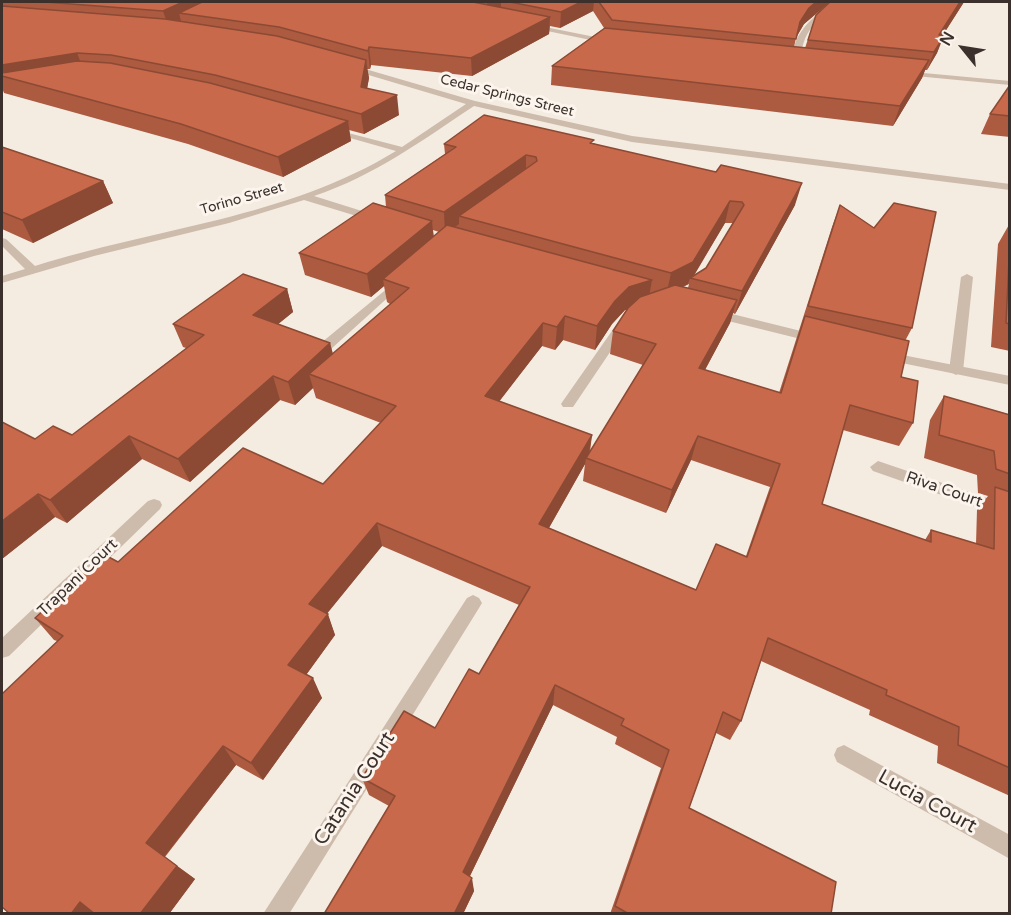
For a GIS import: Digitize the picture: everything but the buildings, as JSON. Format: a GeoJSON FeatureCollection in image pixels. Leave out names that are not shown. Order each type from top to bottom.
{"type":"FeatureCollection","features":[{"type":"Feature","properties":{"kind":"street"},"geometry":{"type":"LineString","coordinates":[[796,63],[797,40],[802,31],[836,2]]}},
{"type":"Feature","properties":{"kind":"street"},"geometry":{"type":"LineString","coordinates":[[521,24],[615,43]]}},
{"type":"Feature","properties":{"kind":"street","name":"Cedar Springs Street"},"geometry":{"type":"LineString","coordinates":[[333,62],[473,103],[573,127],[695,149],[1010,187]]}},
{"type":"Feature","properties":{"kind":"street"},"geometry":{"type":"LineString","coordinates":[[785,62],[808,64]]}},
{"type":"Feature","properties":{"kind":"street"},"geometry":{"type":"LineString","coordinates":[[891,72],[1010,83]]}},
{"type":"Feature","properties":{"kind":"street","name":"Torino Street"},"geometry":{"type":"LineString","coordinates":[[2,280],[258,210],[356,177],[473,103]]}},
{"type":"Feature","properties":{"kind":"street"},"geometry":{"type":"LineString","coordinates":[[327,129],[400,150]]}},
{"type":"Feature","properties":{"kind":"street"},"geometry":{"type":"LineString","coordinates":[[303,196],[391,224]]}},
{"type":"Feature","properties":{"kind":"street"},"geometry":{"type":"LineString","coordinates":[[2,241],[33,270]]}},
{"type":"Feature","properties":{"kind":"street"},"geometry":{"type":"LineString","coordinates":[[326,346],[412,271]]}},
{"type":"Feature","properties":{"kind":"street"},"geometry":{"type":"LineString","coordinates":[[956,371],[967,277]]}},
{"type":"Feature","properties":{"kind":"street"},"geometry":{"type":"LineString","coordinates":[[704,310],[826,341]]}},
{"type":"Feature","properties":{"kind":"street"},"geometry":{"type":"LineString","coordinates":[[568,404],[618,328],[631,315],[641,312]]}},
{"type":"Feature","properties":{"kind":"street"},"geometry":{"type":"LineString","coordinates":[[871,352],[1010,381]]}},
{"type":"Feature","properties":{"kind":"street","name":"Riva Court"},"geometry":{"type":"LineString","coordinates":[[878,467],[1010,513]]}},
{"type":"Feature","properties":{"kind":"street","name":"Trapani Court"},"geometry":{"type":"LineString","coordinates":[[2,650],[154,505]]}},
{"type":"Feature","properties":{"kind":"street","name":"Catania Court"},"geometry":{"type":"LineString","coordinates":[[275,914],[474,603]]}},
{"type":"Feature","properties":{"kind":"street","name":"Lucia Court"},"geometry":{"type":"LineString","coordinates":[[844,755],[1010,848]]}}]}
